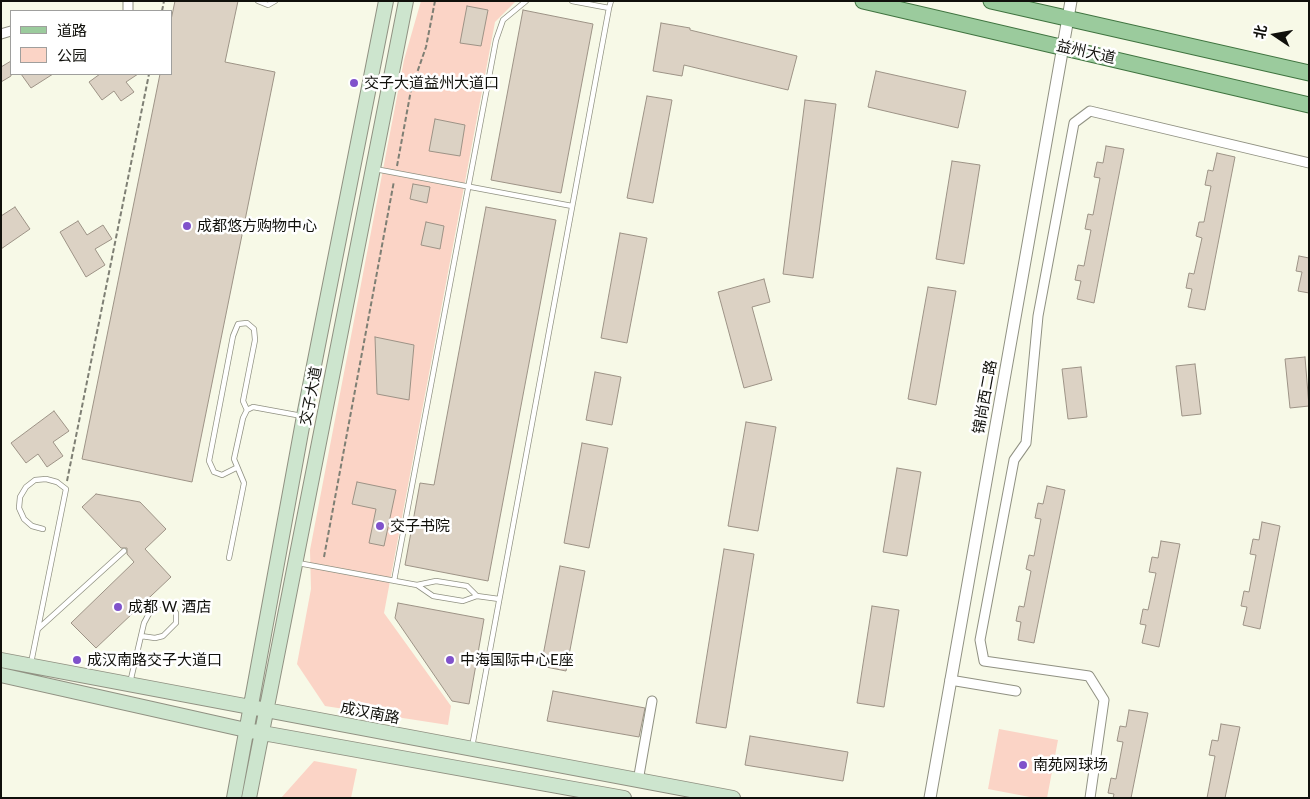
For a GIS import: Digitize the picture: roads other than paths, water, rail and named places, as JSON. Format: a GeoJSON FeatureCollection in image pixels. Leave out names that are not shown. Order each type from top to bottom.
{"type":"FeatureCollection","features":[{"type":"Feature","properties":{"kind":"main road","name":"交子大道"},"geometry":{"type":"LineString","coordinates":[[234,798],[304,416],[386,1]]}},
{"type":"Feature","properties":{"kind":"main road","name":"交子大道"},"geometry":{"type":"LineString","coordinates":[[249,798],[406,1]]}},
{"type":"Feature","properties":{"kind":"main road","name":"益州大道"},"geometry":{"type":"LineString","coordinates":[[863,1],[1309,105]]}},
{"type":"Feature","properties":{"kind":"main road","name":"益州大道"},"geometry":{"type":"LineString","coordinates":[[991,1],[1067,20],[1309,73]]}},
{"type":"Feature","properties":{"kind":"main road","name":"成汉南路"},"geometry":{"type":"LineString","coordinates":[[1,660],[30,667],[130,684],[733,798]]}},
{"type":"Feature","properties":{"kind":"main road"},"geometry":{"type":"LineString","coordinates":[[1,675],[246,730],[262,731],[624,798]]}},
{"type":"Feature","properties":{"kind":"street","name":"锦尚西二路"},"geometry":{"type":"LineString","coordinates":[[930,798],[1070,1]]}},
{"type":"Feature","properties":{"kind":"street"},"geometry":{"type":"LineString","coordinates":[[1090,798],[1104,700],[1090,676],[984,661],[980,640],[1014,460],[1026,443],[1038,316],[1074,123],[1090,111],[1309,163]]}},
{"type":"Feature","properties":{"kind":"street"},"geometry":{"type":"LineString","coordinates":[[950,680],[1016,691]]}},
{"type":"Feature","properties":{"kind":"street"},"geometry":{"type":"LineString","coordinates":[[638,781],[652,701]]}},
{"type":"Feature","properties":{"kind":"lane"},"geometry":{"type":"LineString","coordinates":[[258,1],[268,5],[275,1]]}},
{"type":"Feature","properties":{"kind":"lane"},"geometry":{"type":"LineString","coordinates":[[394,581],[496,40],[503,20],[526,1]]}},
{"type":"Feature","properties":{"kind":"lane"},"geometry":{"type":"LineString","coordinates":[[572,1],[609,8]]}},
{"type":"Feature","properties":{"kind":"lane"},"geometry":{"type":"LineString","coordinates":[[471,749],[611,1]]}},
{"type":"Feature","properties":{"kind":"lane"},"geometry":{"type":"LineString","coordinates":[[373,168],[572,206]]}},
{"type":"Feature","properties":{"kind":"lane"},"geometry":{"type":"LineString","coordinates":[[236,468],[222,475],[214,472],[209,461],[233,336],[238,324],[247,323],[254,329],[255,340],[243,401],[247,410]]}},
{"type":"Feature","properties":{"kind":"lane"},"geometry":{"type":"LineString","coordinates":[[229,558],[244,483],[236,468],[234,459],[243,418],[247,410],[253,407],[304,416]]}},
{"type":"Feature","properties":{"kind":"lane"},"geometry":{"type":"LineString","coordinates":[[30,667],[66,489],[57,482],[46,479],[35,480],[23,492],[19,508],[24,518],[32,526],[44,529]]}},
{"type":"Feature","properties":{"kind":"lane"},"geometry":{"type":"LineString","coordinates":[[37,630],[124,551]]}},
{"type":"Feature","properties":{"kind":"lane"},"geometry":{"type":"LineString","coordinates":[[294,562],[417,585],[436,581],[467,586],[477,596]]}},
{"type":"Feature","properties":{"kind":"lane"},"geometry":{"type":"LineString","coordinates":[[417,585],[434,596],[463,601],[477,596],[499,599]]}},
{"type":"Feature","properties":{"kind":"lane"},"geometry":{"type":"LineString","coordinates":[[130,684],[141,636],[144,623],[151,610],[161,604],[170,606],[176,613],[176,623],[163,636],[154,638],[141,636]]}},
{"type":"Feature","properties":{"kind":"place","name":"交子大道益州大道口"},"geometry":{"type":"Point","coordinates":[354,83]}},
{"type":"Feature","properties":{"kind":"place","name":"成都悠方购物中心"},"geometry":{"type":"Point","coordinates":[187,226]}},
{"type":"Feature","properties":{"kind":"place","name":"交子书院"},"geometry":{"type":"Point","coordinates":[380,526]}},
{"type":"Feature","properties":{"kind":"place","name":"成都 W 酒店"},"geometry":{"type":"Point","coordinates":[118,607]}},
{"type":"Feature","properties":{"kind":"place","name":"成汉南路交子大道口"},"geometry":{"type":"Point","coordinates":[77,660]}},
{"type":"Feature","properties":{"kind":"place","name":"中海国际中心E座"},"geometry":{"type":"Point","coordinates":[450,660]}},
{"type":"Feature","properties":{"kind":"place","name":"南苑网球场"},"geometry":{"type":"Point","coordinates":[1023,765]}}]}
